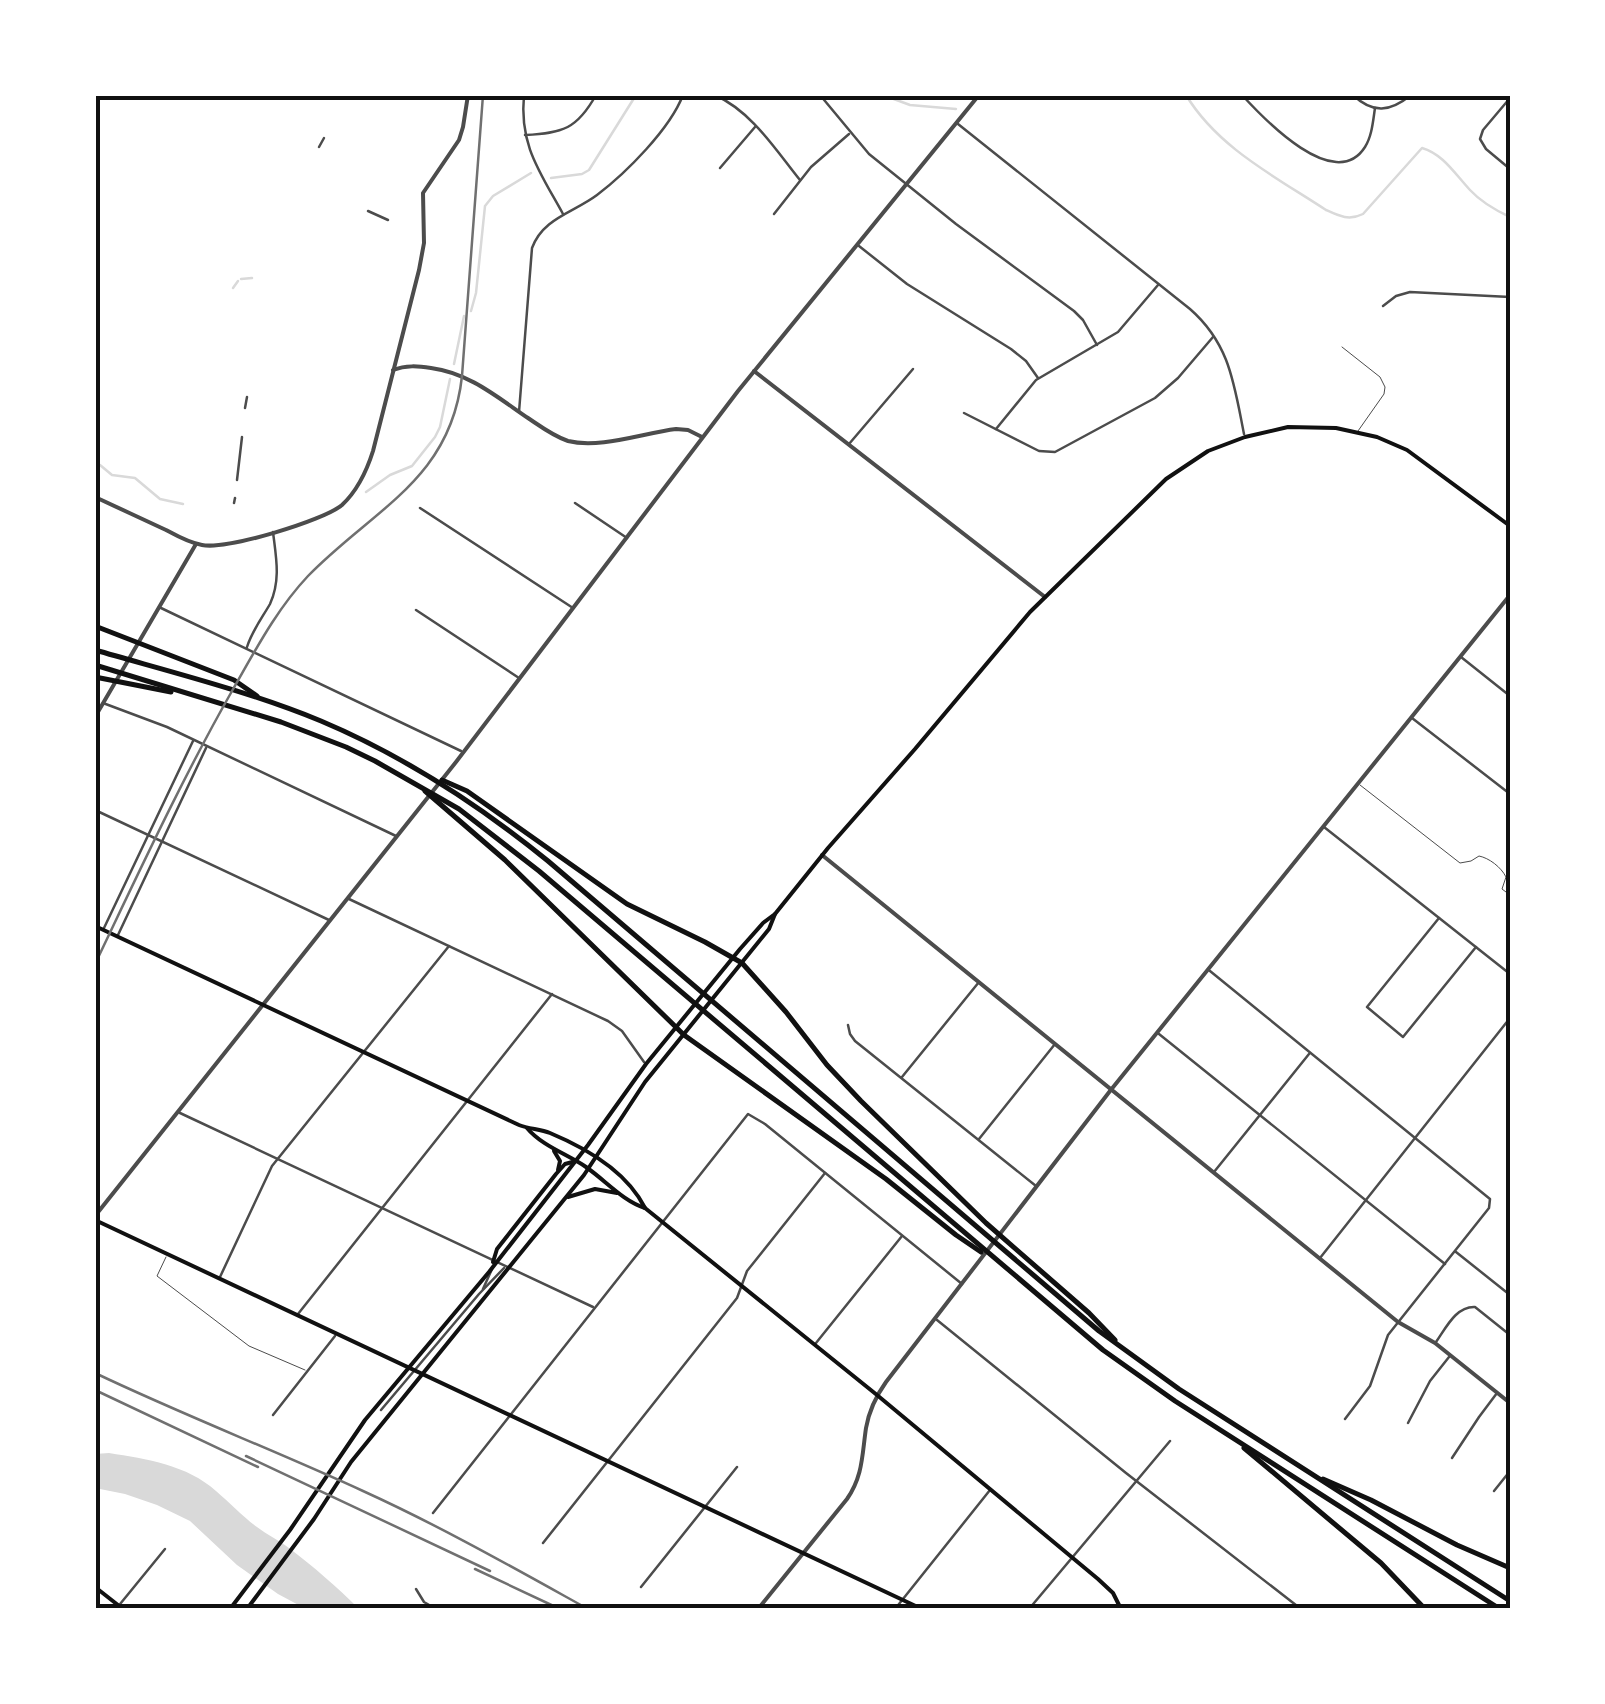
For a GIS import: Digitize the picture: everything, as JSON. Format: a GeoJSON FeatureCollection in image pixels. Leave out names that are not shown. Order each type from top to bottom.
{"type":"FeatureCollection","features":[{"type":"Feature","properties":{"kind":"highway"},"geometry":{"type":"LineString","coordinates":[[95,626],[234,680],[260,698]]}},
{"type":"Feature","properties":{"kind":"highway"},"geometry":{"type":"LineString","coordinates":[[95,650],[260,698],[324,722],[380,748],[466,798],[514,834],[1123,1350],[1510,1600]]}},
{"type":"Feature","properties":{"kind":"highway"},"geometry":{"type":"LineString","coordinates":[[95,666],[317,735],[375,761],[470,818],[540,871],[967,1240]]}},
{"type":"Feature","properties":{"kind":"highway"},"geometry":{"type":"LineString","coordinates":[[95,677],[196,697]]}},
{"type":"Feature","properties":{"kind":"highway"},"geometry":{"type":"LineString","coordinates":[[425,773],[467,791],[627,904],[742,963],[848,1089],[986,1223],[1096,1319],[1123,1350]]}},
{"type":"Feature","properties":{"kind":"highway"},"geometry":{"type":"LineString","coordinates":[[420,786],[505,860],[684,1035],[992,1257],[1120,1364],[1500,1609]]}},
{"type":"Feature","properties":{"kind":"highway"},"geometry":{"type":"LineString","coordinates":[[1228,1435],[1380,1562],[1423,1609]]}},
{"type":"Feature","properties":{"kind":"highway"},"geometry":{"type":"LineString","coordinates":[[1314,1476],[1356,1492],[1510,1568]]}},
{"type":"Feature","properties":{"kind":"main road"},"geometry":{"type":"LineString","coordinates":[[230,1609],[365,1420],[428,1348],[585,1150],[646,1064],[734,957],[1045,597],[1166,479],[1208,451],[1245,437],[1300,426],[1336,428],[1388,441],[1409,452],[1510,526]]}},
{"type":"Feature","properties":{"kind":"main road"},"geometry":{"type":"LineString","coordinates":[[247,1609],[362,1447],[588,1168],[639,1090],[770,929],[775,914]]}},
{"type":"Feature","properties":{"kind":"main road"},"geometry":{"type":"LineString","coordinates":[[95,926],[527,1128],[560,1161],[556,1174]]}},
{"type":"Feature","properties":{"kind":"main road"},"geometry":{"type":"LineString","coordinates":[[527,1128],[546,1131],[596,1157],[631,1186],[646,1208],[1107,1587],[1122,1609]]}},
{"type":"Feature","properties":{"kind":"main road"},"geometry":{"type":"LineString","coordinates":[[548,1146],[646,1208]]}},
{"type":"Feature","properties":{"kind":"main road"},"geometry":{"type":"LineString","coordinates":[[494,1262],[497,1249],[564,1164],[576,1161]]}},
{"type":"Feature","properties":{"kind":"main road"},"geometry":{"type":"LineString","coordinates":[[564,1198],[596,1189],[621,1194]]}},
{"type":"Feature","properties":{"kind":"main road"},"geometry":{"type":"LineString","coordinates":[[95,1218],[922,1609]]}},
{"type":"Feature","properties":{"kind":"main road"},"geometry":{"type":"LineString","coordinates":[[95,1587],[119,1608]]}},
{"type":"Feature","properties":{"kind":"street"},"geometry":{"type":"LineString","coordinates":[[95,497],[196,544],[222,546],[326,516],[350,496],[374,452],[422,257],[422,193],[458,140],[468,95]]}},
{"type":"Feature","properties":{"kind":"street"},"geometry":{"type":"LineString","coordinates":[[524,95],[524,135],[534,162],[564,214]]}},
{"type":"Feature","properties":{"kind":"street"},"geometry":{"type":"LineString","coordinates":[[524,135],[567,129],[582,117],[596,95]]}},
{"type":"Feature","properties":{"kind":"street"},"geometry":{"type":"LineString","coordinates":[[519,412],[532,248],[539,232],[593,198],[633,163],[678,108],[683,95]]}},
{"type":"Feature","properties":{"kind":"street"},"geometry":{"type":"LineString","coordinates":[[715,95],[738,108],[800,180]]}},
{"type":"Feature","properties":{"kind":"street"},"geometry":{"type":"LineString","coordinates":[[820,95],[869,154],[1074,311],[1097,344]]}},
{"type":"Feature","properties":{"kind":"street"},"geometry":{"type":"LineString","coordinates":[[95,1218],[464,752],[702,437],[979,95]]}},
{"type":"Feature","properties":{"kind":"street"},"geometry":{"type":"LineString","coordinates":[[1242,95],[1296,144],[1320,159],[1336,163],[1363,150],[1370,137],[1375,108]]}},
{"type":"Feature","properties":{"kind":"street"},"geometry":{"type":"LineString","coordinates":[[1352,95],[1375,108],[1393,106],[1411,95]]}},
{"type":"Feature","properties":{"kind":"street"},"geometry":{"type":"LineString","coordinates":[[1510,98],[1480,139],[1510,169]]}},
{"type":"Feature","properties":{"kind":"street"},"geometry":{"type":"LineString","coordinates":[[956,123],[1198,316],[1228,364],[1245,437]]}},
{"type":"Feature","properties":{"kind":"street"},"geometry":{"type":"LineString","coordinates":[[720,168],[756,126]]}},
{"type":"Feature","properties":{"kind":"street"},"geometry":{"type":"LineString","coordinates":[[774,214],[819,159],[851,133]]}},
{"type":"Feature","properties":{"kind":"street"},"geometry":{"type":"LineString","coordinates":[[319,147],[324,138]]}},
{"type":"Feature","properties":{"kind":"street"},"geometry":{"type":"LineString","coordinates":[[368,211],[388,220]]}},
{"type":"Feature","properties":{"kind":"street"},"geometry":{"type":"LineString","coordinates":[[858,246],[908,284],[1012,349],[1038,378]]}},
{"type":"Feature","properties":{"kind":"street"},"geometry":{"type":"LineString","coordinates":[[996,429],[1038,378],[1125,326],[1159,284]]}},
{"type":"Feature","properties":{"kind":"street"},"geometry":{"type":"LineString","coordinates":[[1384,306],[1396,296],[1410,292],[1510,297]]}},
{"type":"Feature","properties":{"kind":"street"},"geometry":{"type":"LineString","coordinates":[[964,413],[1039,452],[1056,452],[1156,398],[1214,336]]}},
{"type":"Feature","properties":{"kind":"street"},"geometry":{"type":"LineString","coordinates":[[393,370],[424,367],[462,376],[556,436],[582,443],[676,429],[702,437]]}},
{"type":"Feature","properties":{"kind":"street"},"geometry":{"type":"LineString","coordinates":[[849,444],[913,369]]}},
{"type":"Feature","properties":{"kind":"street"},"geometry":{"type":"LineString","coordinates":[[754,371],[1045,597]]}},
{"type":"Feature","properties":{"kind":"street"},"geometry":{"type":"LineString","coordinates":[[245,408],[246,397]]}},
{"type":"Feature","properties":{"kind":"street"},"geometry":{"type":"LineString","coordinates":[[237,480],[242,437]]}},
{"type":"Feature","properties":{"kind":"street"},"geometry":{"type":"LineString","coordinates":[[575,504],[628,538]]}},
{"type":"Feature","properties":{"kind":"street"},"geometry":{"type":"LineString","coordinates":[[420,508],[574,608]]}},
{"type":"Feature","properties":{"kind":"street"},"geometry":{"type":"LineString","coordinates":[[246,648],[268,606],[278,576],[273,532]]}},
{"type":"Feature","properties":{"kind":"street"},"geometry":{"type":"LineString","coordinates":[[95,716],[196,544]]}},
{"type":"Feature","properties":{"kind":"street"},"geometry":{"type":"LineString","coordinates":[[758,1609],[857,1483],[869,1416],[878,1395],[1110,1091],[1510,596]]}},
{"type":"Feature","properties":{"kind":"street"},"geometry":{"type":"LineString","coordinates":[[160,608],[464,752]]}},
{"type":"Feature","properties":{"kind":"street"},"geometry":{"type":"LineString","coordinates":[[416,610],[520,679]]}},
{"type":"Feature","properties":{"kind":"street"},"geometry":{"type":"LineString","coordinates":[[1460,656],[1510,696]]}},
{"type":"Feature","properties":{"kind":"street"},"geometry":{"type":"LineString","coordinates":[[104,700],[398,836]]}},
{"type":"Feature","properties":{"kind":"street"},"geometry":{"type":"LineString","coordinates":[[1411,717],[1510,794]]}},
{"type":"Feature","properties":{"kind":"street"},"geometry":{"type":"LineString","coordinates":[[103,930],[194,740]]}},
{"type":"Feature","properties":{"kind":"street"},"geometry":{"type":"LineString","coordinates":[[117,937],[207,746]]}},
{"type":"Feature","properties":{"kind":"street"},"geometry":{"type":"LineString","coordinates":[[95,810],[330,920]]}},
{"type":"Feature","properties":{"kind":"street"},"geometry":{"type":"LineString","coordinates":[[1323,826],[1510,974]]}},
{"type":"Feature","properties":{"kind":"street"},"geometry":{"type":"LineString","coordinates":[[822,855],[1398,1322],[1435,1343],[1510,1403]]}},
{"type":"Feature","properties":{"kind":"street"},"geometry":{"type":"LineString","coordinates":[[348,898],[616,1026],[646,1064]]}},
{"type":"Feature","properties":{"kind":"street"},"geometry":{"type":"LineString","coordinates":[[1439,918],[1367,1007],[1403,1036],[1476,947]]}},
{"type":"Feature","properties":{"kind":"street"},"geometry":{"type":"LineString","coordinates":[[220,1279],[272,1166],[449,946]]}},
{"type":"Feature","properties":{"kind":"street"},"geometry":{"type":"LineString","coordinates":[[1208,969],[1488,1196],[1489,1208],[1398,1322],[1383,1346],[1370,1386],[1344,1419]]}},
{"type":"Feature","properties":{"kind":"street"},"geometry":{"type":"LineString","coordinates":[[902,1078],[979,982]]}},
{"type":"Feature","properties":{"kind":"street"},"geometry":{"type":"LineString","coordinates":[[296,1316],[552,994]]}},
{"type":"Feature","properties":{"kind":"street"},"geometry":{"type":"LineString","coordinates":[[1319,1259],[1510,1018]]}},
{"type":"Feature","properties":{"kind":"street"},"geometry":{"type":"LineString","coordinates":[[848,1025],[855,1041],[1037,1187]]}},
{"type":"Feature","properties":{"kind":"street"},"geometry":{"type":"LineString","coordinates":[[1158,1033],[1444,1264]]}},
{"type":"Feature","properties":{"kind":"street"},"geometry":{"type":"LineString","coordinates":[[978,1140],[1055,1044]]}},
{"type":"Feature","properties":{"kind":"street"},"geometry":{"type":"LineString","coordinates":[[1213,1174],[1310,1052]]}},
{"type":"Feature","properties":{"kind":"street"},"geometry":{"type":"LineString","coordinates":[[178,1112],[596,1308]]}},
{"type":"Feature","properties":{"kind":"street"},"geometry":{"type":"LineString","coordinates":[[433,1513],[748,1114],[963,1285]]}},
{"type":"Feature","properties":{"kind":"street"},"geometry":{"type":"LineString","coordinates":[[543,1543],[737,1298],[747,1271],[825,1173]]}},
{"type":"Feature","properties":{"kind":"street"},"geometry":{"type":"LineString","coordinates":[[815,1345],[902,1236]]}},
{"type":"Feature","properties":{"kind":"street"},"geometry":{"type":"LineString","coordinates":[[1455,1251],[1510,1295]]}},
{"type":"Feature","properties":{"kind":"street"},"geometry":{"type":"LineString","coordinates":[[479,1294],[494,1262]]}},
{"type":"Feature","properties":{"kind":"street"},"geometry":{"type":"LineString","coordinates":[[380,1410],[505,1267]]}},
{"type":"Feature","properties":{"kind":"street"},"geometry":{"type":"LineString","coordinates":[[1435,1343],[1461,1309],[1468,1306],[1475,1307],[1510,1335]]}},
{"type":"Feature","properties":{"kind":"street"},"geometry":{"type":"LineString","coordinates":[[936,1319],[1301,1609]]}},
{"type":"Feature","properties":{"kind":"street"},"geometry":{"type":"LineString","coordinates":[[273,1415],[336,1335]]}},
{"type":"Feature","properties":{"kind":"street"},"geometry":{"type":"LineString","coordinates":[[1408,1424],[1430,1381],[1450,1356]]}},
{"type":"Feature","properties":{"kind":"street"},"geometry":{"type":"LineString","coordinates":[[1452,1458],[1498,1393]]}},
{"type":"Feature","properties":{"kind":"street"},"geometry":{"type":"LineString","coordinates":[[1029,1609],[1170,1441]]}},
{"type":"Feature","properties":{"kind":"street"},"geometry":{"type":"LineString","coordinates":[[642,1588],[738,1467]]}},
{"type":"Feature","properties":{"kind":"street"},"geometry":{"type":"LineString","coordinates":[[1494,1491],[1510,1471]]}},
{"type":"Feature","properties":{"kind":"street"},"geometry":{"type":"LineString","coordinates":[[895,1609],[990,1488]]}},
{"type":"Feature","properties":{"kind":"street"},"geometry":{"type":"LineString","coordinates":[[119,1608],[165,1549]]}},
{"type":"Feature","properties":{"kind":"street"},"geometry":{"type":"LineString","coordinates":[[416,1589],[424,1602],[436,1609]]}},
{"type":"Feature","properties":{"kind":"lane"},"geometry":{"type":"LineString","coordinates":[[968,96],[974,101]]}},
{"type":"Feature","properties":{"kind":"lane"},"geometry":{"type":"LineString","coordinates":[[1342,347],[1380,377],[1385,387],[1357,432]]}},
{"type":"Feature","properties":{"kind":"lane"},"geometry":{"type":"LineString","coordinates":[[1358,783],[1460,863],[1486,857],[1503,871],[1506,876],[1502,888],[1510,895]]}},
{"type":"Feature","properties":{"kind":"lane"},"geometry":{"type":"LineString","coordinates":[[168,1254],[157,1276],[249,1346],[307,1371]]}},
{"type":"Feature","properties":{"kind":"shaded area"},"geometry":{"type":"Polygon","coordinates":[[[95,1454],[166,1464],[205,1482],[252,1523],[307,1562],[359,1609],[306,1609],[237,1565],[190,1521],[157,1505],[95,1488],[95,1454]]]}},
{"type":"Feature","properties":{"kind":"waterway"},"geometry":{"type":"LineString","coordinates":[[551,178],[589,170],[636,95]]}},
{"type":"Feature","properties":{"kind":"waterway"},"geometry":{"type":"LineString","coordinates":[[883,95],[910,105],[956,109]]}},
{"type":"Feature","properties":{"kind":"waterway"},"geometry":{"type":"LineString","coordinates":[[1186,95],[1231,146],[1335,214],[1363,214],[1422,148],[1442,160],[1479,198],[1510,217]]}},
{"type":"Feature","properties":{"kind":"waterway"},"geometry":{"type":"LineString","coordinates":[[471,311],[485,206],[493,196],[531,173]]}},
{"type":"Feature","properties":{"kind":"waterway"},"geometry":{"type":"LineString","coordinates":[[241,279],[252,278]]}},
{"type":"Feature","properties":{"kind":"waterway"},"geometry":{"type":"LineString","coordinates":[[233,288],[238,281]]}},
{"type":"Feature","properties":{"kind":"waterway"},"geometry":{"type":"LineString","coordinates":[[454,364],[464,316]]}},
{"type":"Feature","properties":{"kind":"waterway"},"geometry":{"type":"LineString","coordinates":[[366,492],[412,466],[435,437],[450,379]]}},
{"type":"Feature","properties":{"kind":"waterway"},"geometry":{"type":"LineString","coordinates":[[100,465],[112,475],[135,478],[160,499],[183,504]]}},
{"type":"Feature","properties":{"kind":"railway"},"geometry":{"type":"LineString","coordinates":[[95,964],[196,758],[276,617],[308,576],[405,490],[442,442],[455,412],[462,376],[483,95]]}},
{"type":"Feature","properties":{"kind":"railway"},"geometry":{"type":"LineString","coordinates":[[95,1373],[392,1504],[588,1609]]}},
{"type":"Feature","properties":{"kind":"railway"},"geometry":{"type":"LineString","coordinates":[[95,1390],[258,1467]]}},
{"type":"Feature","properties":{"kind":"railway"},"geometry":{"type":"LineString","coordinates":[[246,1456],[490,1571]]}},
{"type":"Feature","properties":{"kind":"railway"},"geometry":{"type":"LineString","coordinates":[[475,1569],[560,1609]]}}]}
